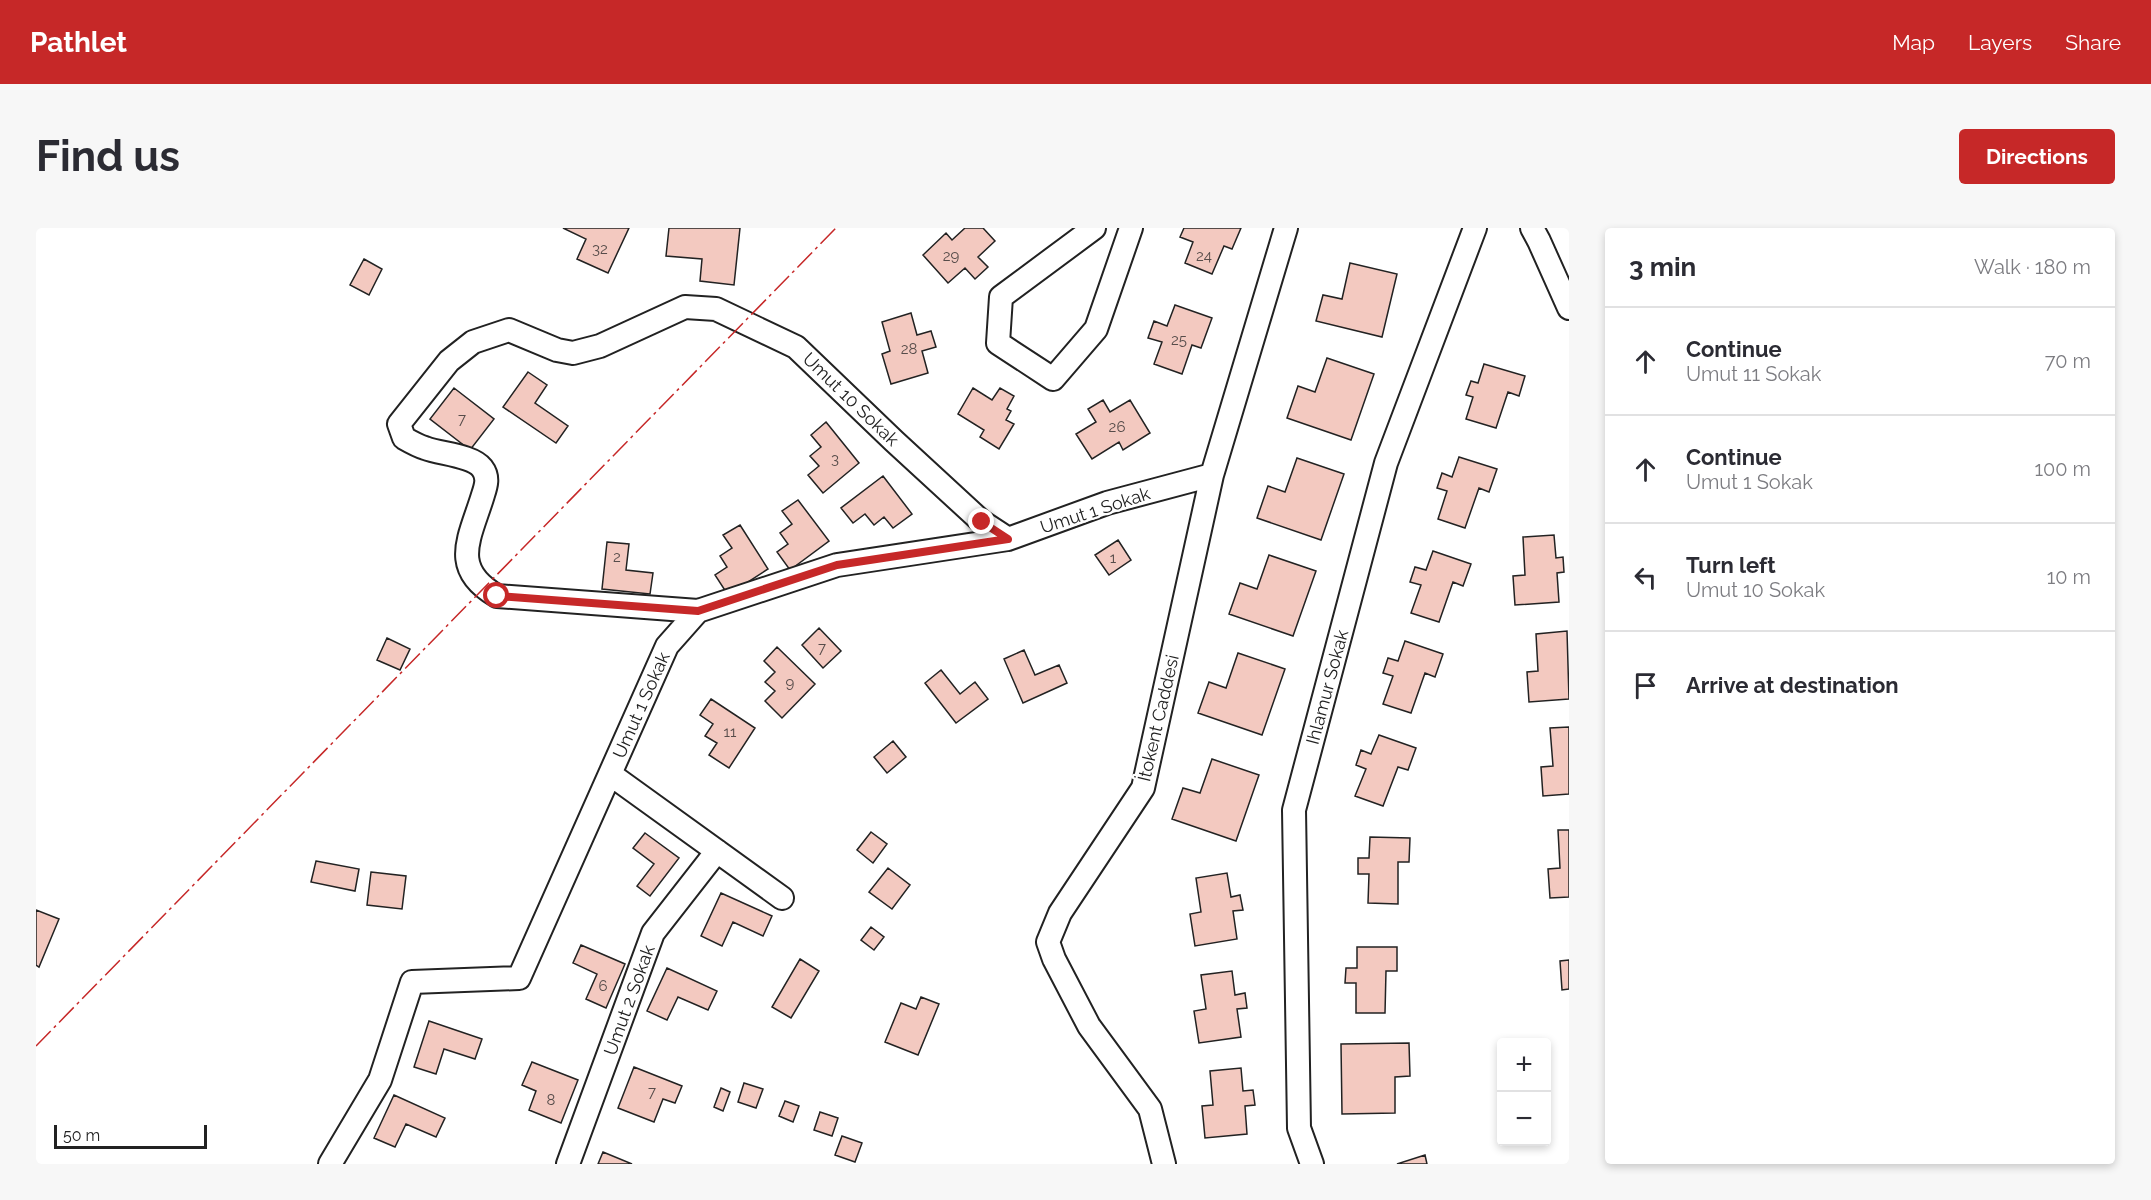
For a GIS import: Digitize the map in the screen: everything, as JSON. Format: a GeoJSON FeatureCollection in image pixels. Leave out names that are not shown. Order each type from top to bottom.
{"type":"FeatureCollection","features":[{"type":"Feature","properties":{"kind":"street"},"geometry":{"type":"LineString","coordinates":[[1094,228],[1001,297],[998,343],[1053,379],[1096,329],[1131,228]]}},
{"type":"Feature","properties":{"kind":"street","name":"İtokent Caddesi"},"geometry":{"type":"LineString","coordinates":[[1164,1164],[1150,1109],[1089,1026],[1048,942],[1060,913],[1143,788],[1212,475],[1286,228]]}},
{"type":"Feature","properties":{"kind":"street","name":"Ihlamur Sokak"},"geometry":{"type":"LineString","coordinates":[[1312,1164],[1299,1128],[1294,810],[1386,463],[1475,228]]}},
{"type":"Feature","properties":{"kind":"street"},"geometry":{"type":"LineString","coordinates":[[1532,228],[1569,308]]}},
{"type":"Feature","properties":{"kind":"street","name":"Umut 10 Sokak"},"geometry":{"type":"LineString","coordinates":[[698,611],[497,596],[482,587],[470,574],[466,553],[487,481],[482,468],[467,459],[425,448],[402,431],[449,361],[472,342],[509,330],[557,350],[573,353],[600,346],[685,307],[716,309],[796,347],[973,514],[1008,539]]}},
{"type":"Feature","properties":{"kind":"street","name":"Umut 1 Sokak"},"geometry":{"type":"LineString","coordinates":[[330,1164],[380,1080],[412,982],[519,978],[667,646],[698,611],[837,565],[1008,539],[1107,503],[1212,475]]}},
{"type":"Feature","properties":{"kind":"street"},"geometry":{"type":"LineString","coordinates":[[610,774],[782,898]]}},
{"type":"Feature","properties":{"kind":"street","name":"Umut 2 Sokak"},"geometry":{"type":"LineString","coordinates":[[568,1164],[653,933],[717,851]]}},
{"type":"Feature","properties":{"kind":"building"},"geometry":{"type":"Polygon","coordinates":[[[563,228],[629,228],[608,273],[577,259],[586,239],[563,228]]]}},
{"type":"Feature","properties":{"kind":"building"},"geometry":{"type":"Polygon","coordinates":[[[669,228],[740,228],[734,285],[700,281],[702,259],[666,256],[669,228]]]}},
{"type":"Feature","properties":{"kind":"building"},"geometry":{"type":"Polygon","coordinates":[[[965,228],[983,228],[995,241],[978,257],[988,267],[975,279],[965,268],[948,283],[923,255],[946,233],[952,240],[965,228]]]}},
{"type":"Feature","properties":{"kind":"building"},"geometry":{"type":"Polygon","coordinates":[[[1184,228],[1241,228],[1232,249],[1224,246],[1212,274],[1185,263],[1193,242],[1180,237],[1184,228]]]}},
{"type":"Feature","properties":{"kind":"building"},"geometry":{"type":"Polygon","coordinates":[[[364,259],[382,269],[369,295],[350,285],[364,259]]]}},
{"type":"Feature","properties":{"kind":"building"},"geometry":{"type":"Polygon","coordinates":[[[1350,263],[1397,274],[1382,337],[1316,321],[1323,295],[1342,299],[1350,263]]]}},
{"type":"Feature","properties":{"kind":"building"},"geometry":{"type":"Polygon","coordinates":[[[1175,305],[1212,318],[1201,348],[1192,345],[1182,374],[1154,364],[1162,342],[1148,338],[1154,321],[1167,326],[1175,305]]]}},
{"type":"Feature","properties":{"kind":"building"},"geometry":{"type":"Polygon","coordinates":[[[911,313],[917,335],[931,331],[936,347],[922,351],[928,373],[891,384],[882,354],[890,351],[882,322],[911,313]]]}},
{"type":"Feature","properties":{"kind":"building"},"geometry":{"type":"Polygon","coordinates":[[[1327,358],[1374,374],[1351,440],[1287,418],[1298,386],[1315,392],[1327,358]]]}},
{"type":"Feature","properties":{"kind":"building"},"geometry":{"type":"Polygon","coordinates":[[[1484,364],[1525,376],[1519,396],[1508,392],[1496,428],[1466,419],[1473,397],[1466,395],[1471,381],[1478,383],[1484,364]]]}},
{"type":"Feature","properties":{"kind":"building"},"geometry":{"type":"Polygon","coordinates":[[[528,372],[547,385],[535,403],[568,426],[556,443],[503,407],[528,372]]]}},
{"type":"Feature","properties":{"kind":"building"},"geometry":{"type":"Polygon","coordinates":[[[454,388],[494,419],[470,450],[430,419],[454,388]]]}},
{"type":"Feature","properties":{"kind":"building"},"geometry":{"type":"Polygon","coordinates":[[[973,388],[992,400],[1000,388],[1014,396],[1007,409],[1011,411],[1006,420],[1014,424],[999,449],[980,437],[984,430],[958,414],[973,388]]]}},
{"type":"Feature","properties":{"kind":"building"},"geometry":{"type":"Polygon","coordinates":[[[1103,400],[1110,412],[1130,400],[1150,433],[1123,450],[1119,442],[1092,459],[1076,434],[1096,422],[1088,409],[1103,400]]]}},
{"type":"Feature","properties":{"kind":"building"},"geometry":{"type":"Polygon","coordinates":[[[826,422],[859,463],[823,493],[808,475],[819,466],[810,456],[821,447],[811,435],[826,422]]]}},
{"type":"Feature","properties":{"kind":"building"},"geometry":{"type":"Polygon","coordinates":[[[1459,457],[1497,469],[1489,492],[1479,488],[1465,528],[1438,519],[1447,491],[1437,488],[1442,473],[1452,477],[1459,457]]]}},
{"type":"Feature","properties":{"kind":"building"},"geometry":{"type":"Polygon","coordinates":[[[1297,458],[1344,474],[1321,540],[1257,518],[1268,486],[1285,492],[1297,458]]]}},
{"type":"Feature","properties":{"kind":"building"},"geometry":{"type":"Polygon","coordinates":[[[883,476],[912,514],[893,528],[884,517],[874,525],[865,514],[853,523],[841,508],[883,476]]]}},
{"type":"Feature","properties":{"kind":"building"},"geometry":{"type":"Polygon","coordinates":[[[798,500],[829,541],[790,570],[777,552],[788,544],[780,533],[792,524],[782,511],[798,500]]]}},
{"type":"Feature","properties":{"kind":"building"},"geometry":{"type":"Polygon","coordinates":[[[740,525],[768,569],[728,595],[715,575],[727,567],[720,556],[732,548],[723,535],[740,525]]]}},
{"type":"Feature","properties":{"kind":"building"},"geometry":{"type":"Polygon","coordinates":[[[1554,535],[1556,558],[1563,557],[1564,572],[1557,573],[1559,602],[1515,605],[1513,576],[1525,575],[1523,537],[1554,535]]]}},
{"type":"Feature","properties":{"kind":"building"},"geometry":{"type":"Polygon","coordinates":[[[1118,540],[1131,560],[1109,575],[1095,555],[1118,540]]]}},
{"type":"Feature","properties":{"kind":"building"},"geometry":{"type":"Polygon","coordinates":[[[607,542],[629,544],[626,570],[653,573],[650,594],[602,589],[607,542]]]}},
{"type":"Feature","properties":{"kind":"building"},"geometry":{"type":"Polygon","coordinates":[[[1433,551],[1471,564],[1463,586],[1453,582],[1439,622],[1411,613],[1421,585],[1410,582],[1415,567],[1426,570],[1433,551]]]}},
{"type":"Feature","properties":{"kind":"building"},"geometry":{"type":"Polygon","coordinates":[[[1269,555],[1316,571],[1293,636],[1229,614],[1240,583],[1257,589],[1269,555]]]}},
{"type":"Feature","properties":{"kind":"building"},"geometry":{"type":"Polygon","coordinates":[[[819,628],[841,651],[823,668],[802,645],[819,628]]]}},
{"type":"Feature","properties":{"kind":"building"},"geometry":{"type":"Polygon","coordinates":[[[1567,631],[1569,699],[1529,702],[1527,672],[1538,671],[1536,634],[1567,631]]]}},
{"type":"Feature","properties":{"kind":"building"},"geometry":{"type":"Polygon","coordinates":[[[387,638],[410,649],[400,670],[377,660],[387,638]]]}},
{"type":"Feature","properties":{"kind":"building"},"geometry":{"type":"Polygon","coordinates":[[[1405,641],[1443,654],[1435,677],[1425,673],[1411,713],[1383,704],[1393,676],[1383,673],[1388,658],[1398,661],[1405,641]]]}},
{"type":"Feature","properties":{"kind":"building"},"geometry":{"type":"Polygon","coordinates":[[[777,647],[815,684],[782,718],[765,701],[775,691],[765,682],[775,672],[764,661],[777,647]]]}},
{"type":"Feature","properties":{"kind":"building"},"geometry":{"type":"Polygon","coordinates":[[[1024,650],[1035,675],[1059,665],[1067,683],[1023,703],[1004,659],[1024,650]]]}},
{"type":"Feature","properties":{"kind":"building"},"geometry":{"type":"Polygon","coordinates":[[[1238,653],[1285,669],[1262,735],[1198,713],[1209,682],[1226,688],[1238,653]]]}},
{"type":"Feature","properties":{"kind":"building"},"geometry":{"type":"Polygon","coordinates":[[[941,670],[960,694],[975,682],[988,699],[956,723],[925,683],[941,670]]]}},
{"type":"Feature","properties":{"kind":"building"},"geometry":{"type":"Polygon","coordinates":[[[711,699],[755,728],[729,768],[709,755],[717,743],[705,736],[713,724],[700,715],[711,699]]]}},
{"type":"Feature","properties":{"kind":"building"},"geometry":{"type":"Polygon","coordinates":[[[1569,727],[1569,794],[1543,796],[1541,767],[1553,766],[1550,728],[1569,727]]]}},
{"type":"Feature","properties":{"kind":"building"},"geometry":{"type":"Polygon","coordinates":[[[1379,735],[1416,748],[1408,770],[1398,767],[1383,806],[1355,796],[1366,769],[1356,765],[1361,750],[1371,754],[1379,735]]]}},
{"type":"Feature","properties":{"kind":"building"},"geometry":{"type":"Polygon","coordinates":[[[893,741],[906,757],[887,773],[874,757],[893,741]]]}},
{"type":"Feature","properties":{"kind":"building"},"geometry":{"type":"Polygon","coordinates":[[[1212,759],[1259,775],[1236,841],[1172,819],[1183,788],[1200,793],[1212,759]]]}},
{"type":"Feature","properties":{"kind":"building"},"geometry":{"type":"Polygon","coordinates":[[[1558,830],[1569,830],[1569,897],[1550,898],[1548,869],[1560,868],[1558,830]]]}},
{"type":"Feature","properties":{"kind":"building"},"geometry":{"type":"Polygon","coordinates":[[[871,832],[887,844],[873,863],[857,850],[871,832]]]}},
{"type":"Feature","properties":{"kind":"building"},"geometry":{"type":"Polygon","coordinates":[[[645,833],[679,858],[650,896],[637,886],[654,864],[633,848],[645,833]]]}},
{"type":"Feature","properties":{"kind":"building"},"geometry":{"type":"Polygon","coordinates":[[[1370,837],[1410,838],[1409,862],[1398,862],[1398,904],[1368,903],[1369,874],[1358,874],[1358,858],[1369,858],[1370,837]]]}},
{"type":"Feature","properties":{"kind":"building"},"geometry":{"type":"Polygon","coordinates":[[[316,861],[359,869],[355,891],[311,882],[316,861]]]}},
{"type":"Feature","properties":{"kind":"building"},"geometry":{"type":"Polygon","coordinates":[[[888,868],[910,885],[892,909],[869,892],[888,868]]]}},
{"type":"Feature","properties":{"kind":"building"},"geometry":{"type":"Polygon","coordinates":[[[371,872],[406,876],[402,909],[367,905],[371,872]]]}},
{"type":"Feature","properties":{"kind":"building"},"geometry":{"type":"Polygon","coordinates":[[[1227,873],[1231,897],[1240,895],[1243,910],[1233,911],[1237,939],[1195,946],[1190,914],[1201,912],[1196,878],[1227,873]]]}},
{"type":"Feature","properties":{"kind":"building"},"geometry":{"type":"Polygon","coordinates":[[[721,893],[772,916],[763,936],[733,922],[722,946],[701,936],[721,893]]]}},
{"type":"Feature","properties":{"kind":"building"},"geometry":{"type":"Polygon","coordinates":[[[36,910],[59,919],[39,967],[36,965],[36,910]]]}},
{"type":"Feature","properties":{"kind":"building"},"geometry":{"type":"Polygon","coordinates":[[[871,927],[884,937],[874,950],[861,940],[871,927]]]}},
{"type":"Feature","properties":{"kind":"building"},"geometry":{"type":"Polygon","coordinates":[[[581,945],[625,964],[606,1008],[586,999],[597,974],[573,963],[581,945]]]}},
{"type":"Feature","properties":{"kind":"building"},"geometry":{"type":"Polygon","coordinates":[[[1357,947],[1397,947],[1397,971],[1386,971],[1385,1013],[1356,1013],[1356,983],[1345,983],[1346,968],[1357,968],[1357,947]]]}},
{"type":"Feature","properties":{"kind":"building"},"geometry":{"type":"Polygon","coordinates":[[[800,959],[819,971],[791,1018],[772,1007],[800,959]]]}},
{"type":"Feature","properties":{"kind":"building"},"geometry":{"type":"Polygon","coordinates":[[[1569,960],[1569,989],[1562,990],[1560,961],[1569,960]]]}},
{"type":"Feature","properties":{"kind":"building"},"geometry":{"type":"Polygon","coordinates":[[[667,968],[717,991],[708,1010],[678,997],[667,1020],[647,1011],[667,968]]]}},
{"type":"Feature","properties":{"kind":"building"},"geometry":{"type":"Polygon","coordinates":[[[1232,971],[1235,995],[1245,993],[1247,1008],[1237,1009],[1241,1037],[1199,1043],[1194,1011],[1206,1009],[1201,975],[1232,971]]]}},
{"type":"Feature","properties":{"kind":"building"},"geometry":{"type":"Polygon","coordinates":[[[921,997],[939,1004],[918,1055],[885,1042],[901,1003],[916,1009],[921,997]]]}},
{"type":"Feature","properties":{"kind":"building"},"geometry":{"type":"Polygon","coordinates":[[[429,1021],[482,1039],[475,1059],[444,1049],[436,1074],[414,1067],[429,1021]]]}},
{"type":"Feature","properties":{"kind":"building"},"geometry":{"type":"Polygon","coordinates":[[[1409,1043],[1410,1076],[1395,1077],[1395,1113],[1342,1114],[1341,1044],[1409,1043]]]}},
{"type":"Feature","properties":{"kind":"building"},"geometry":{"type":"Polygon","coordinates":[[[532,1062],[578,1080],[561,1123],[529,1110],[536,1091],[522,1085],[532,1062]]]}},
{"type":"Feature","properties":{"kind":"building"},"geometry":{"type":"Polygon","coordinates":[[[634,1067],[682,1086],[675,1103],[663,1099],[654,1122],[618,1108],[634,1067]]]}},
{"type":"Feature","properties":{"kind":"building"},"geometry":{"type":"Polygon","coordinates":[[[1241,1068],[1243,1091],[1253,1090],[1255,1105],[1245,1106],[1247,1134],[1205,1138],[1202,1106],[1213,1105],[1210,1071],[1241,1068]]]}},
{"type":"Feature","properties":{"kind":"building"},"geometry":{"type":"Polygon","coordinates":[[[744,1083],[763,1089],[756,1108],[738,1102],[744,1083]]]}},
{"type":"Feature","properties":{"kind":"building"},"geometry":{"type":"Polygon","coordinates":[[[721,1088],[730,1092],[723,1111],[714,1107],[721,1088]]]}},
{"type":"Feature","properties":{"kind":"building"},"geometry":{"type":"Polygon","coordinates":[[[394,1095],[445,1118],[436,1137],[406,1124],[395,1147],[374,1138],[394,1095]]]}},
{"type":"Feature","properties":{"kind":"building"},"geometry":{"type":"Polygon","coordinates":[[[785,1101],[799,1106],[793,1122],[779,1116],[785,1101]]]}},
{"type":"Feature","properties":{"kind":"building"},"geometry":{"type":"Polygon","coordinates":[[[820,1112],[838,1118],[832,1136],[814,1130],[820,1112]]]}},
{"type":"Feature","properties":{"kind":"building"},"geometry":{"type":"Polygon","coordinates":[[[842,1136],[862,1143],[855,1162],[835,1155],[842,1136]]]}},
{"type":"Feature","properties":{"kind":"building"},"geometry":{"type":"Polygon","coordinates":[[[603,1152],[632,1164],[598,1164],[603,1152]]]}},
{"type":"Feature","properties":{"kind":"building"},"geometry":{"type":"Polygon","coordinates":[[[1425,1155],[1427,1164],[1397,1164],[1425,1155]]]}},
{"type":"Feature","properties":{"kind":"power"},"geometry":{"type":"LineString","coordinates":[[36,1046],[836,228]]}},
{"type":"Feature","properties":{"kind":"route"},"geometry":{"type":"LineString","coordinates":[[497,596],[698,611],[837,565],[1008,539],[982,522]]}}]}
